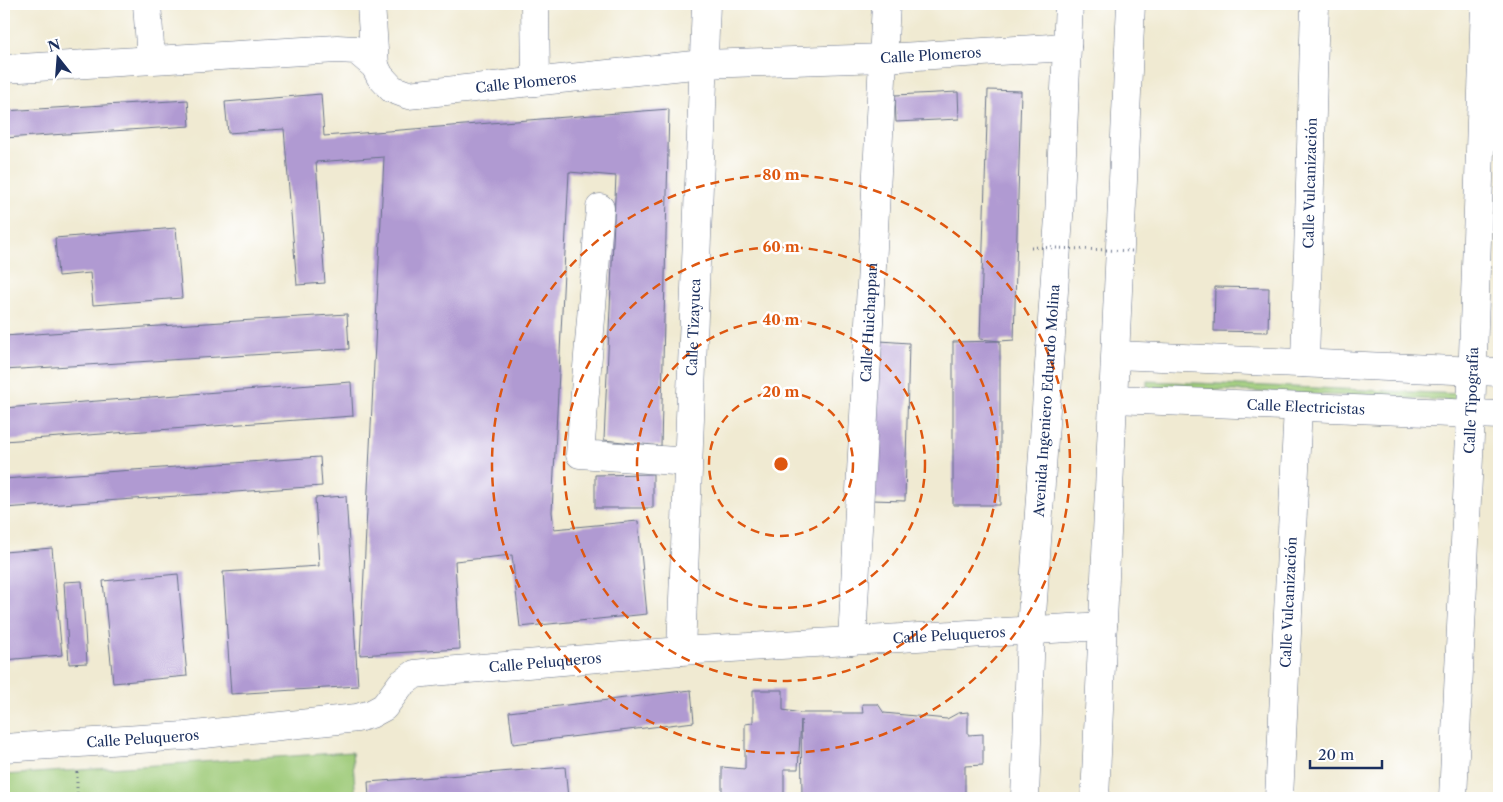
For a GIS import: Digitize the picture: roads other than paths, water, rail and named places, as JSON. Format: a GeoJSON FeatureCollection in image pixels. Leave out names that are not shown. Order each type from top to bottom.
{"type":"FeatureCollection","features":[{"type":"Feature","properties":{"kind":"street"},"geometry":{"type":"LineString","coordinates":[[147,4],[151,59]]}},
{"type":"Feature","properties":{"kind":"street"},"geometry":{"type":"LineString","coordinates":[[371,4],[375,66]]}},
{"type":"Feature","properties":{"kind":"street"},"geometry":{"type":"LineString","coordinates":[[535,4],[536,82]]}},
{"type":"Feature","properties":{"kind":"street","name":"Calle Tizayuca"},"geometry":{"type":"LineString","coordinates":[[681,651],[706,4]]}},
{"type":"Feature","properties":{"kind":"street","name":"Calle Huichappan"},"geometry":{"type":"LineString","coordinates":[[852,641],[886,4]]}},
{"type":"Feature","properties":{"kind":"street","name":"Avenida Ingeniero Eduardo Molina"},"geometry":{"type":"LineString","coordinates":[[1025,798],[1031,630],[1059,217],[1069,4]]}},
{"type":"Feature","properties":{"kind":"street"},"geometry":{"type":"LineString","coordinates":[[1095,798],[1131,4]]}},
{"type":"Feature","properties":{"kind":"street","name":"Calle Vulcanización"},"geometry":{"type":"LineString","coordinates":[[1305,363],[1314,4]]}},
{"type":"Feature","properties":{"kind":"street","name":"Calle Tipografía"},"geometry":{"type":"LineString","coordinates":[[1453,798],[1471,414],[1486,4]]}},
{"type":"Feature","properties":{"kind":"street","name":"Calle Plomeros"},"geometry":{"type":"LineString","coordinates":[[4,69],[337,48],[356,50],[375,66],[380,76],[392,89],[408,95],[703,64],[884,58],[1067,47]]}},
{"type":"Feature","properties":{"kind":"street"},"geometry":{"type":"LineString","coordinates":[[600,208],[580,454],[688,462]]}},
{"type":"Feature","properties":{"kind":"street"},"geometry":{"type":"LineString","coordinates":[[1116,355],[1499,372]]}},
{"type":"Feature","properties":{"kind":"street","name":"Calle Electricistas"},"geometry":{"type":"LineString","coordinates":[[1114,399],[1499,415]]}},
{"type":"Feature","properties":{"kind":"street","name":"Calle Vulcanización"},"geometry":{"type":"LineString","coordinates":[[1279,798],[1298,407]]}},
{"type":"Feature","properties":{"kind":"street","name":"Calle Peluqueros"},"geometry":{"type":"LineString","coordinates":[[4,748],[185,736],[357,718],[371,714],[384,707],[401,684],[415,674],[681,651],[1103,626]]}}]}
